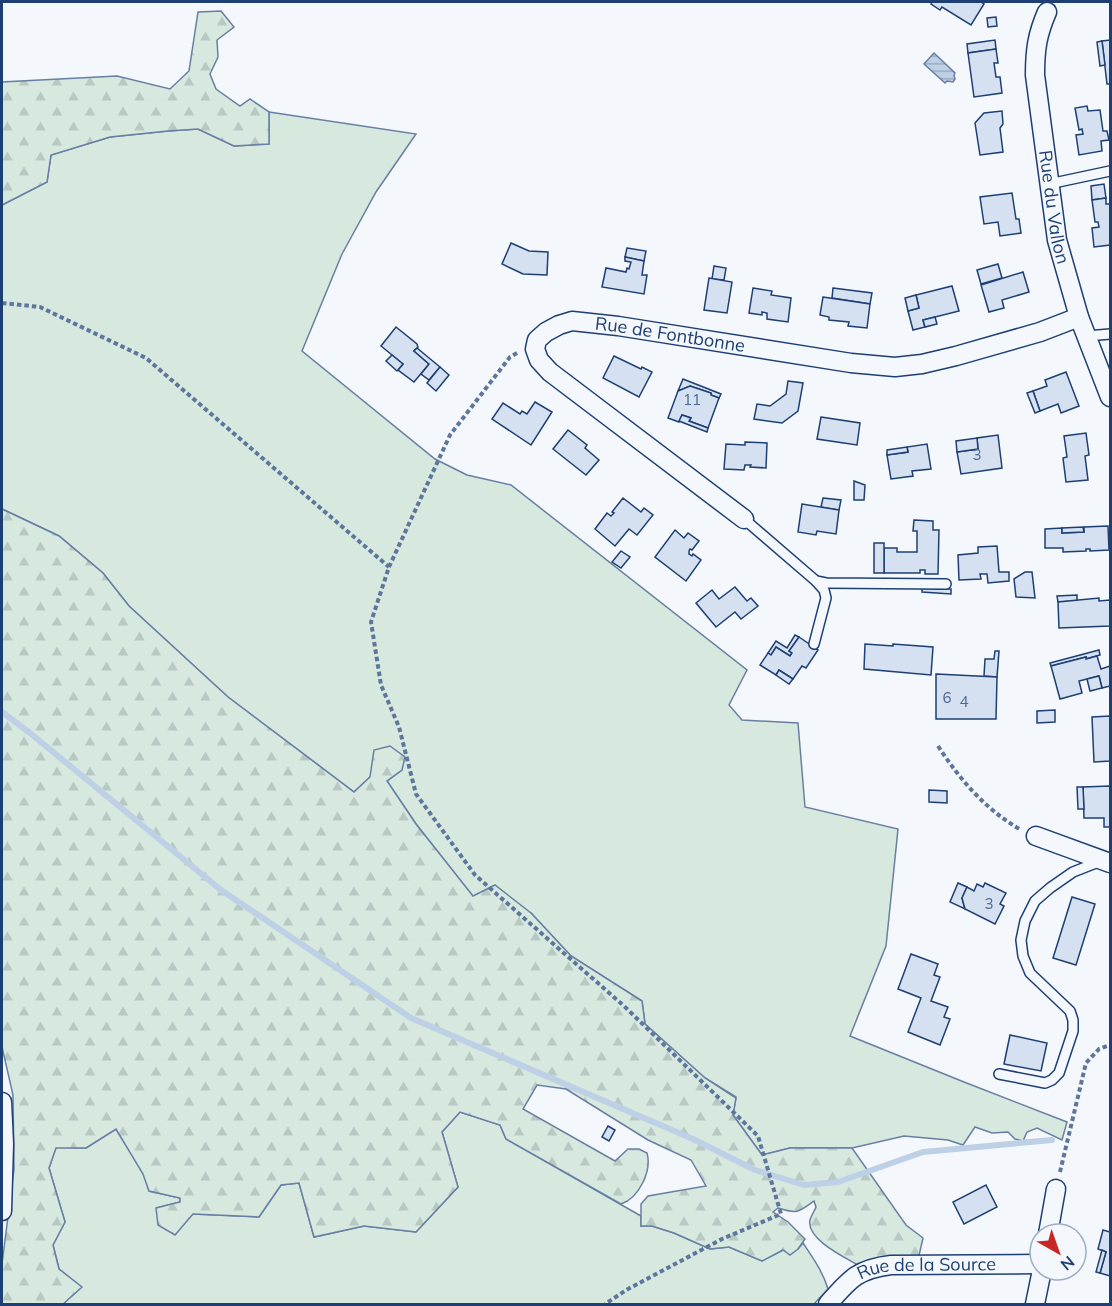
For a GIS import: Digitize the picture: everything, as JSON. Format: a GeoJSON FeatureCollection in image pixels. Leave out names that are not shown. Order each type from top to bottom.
{"type":"FeatureCollection","features":[{"type":"Feature","properties":{"kind":"street","name":"Rue du Vallon"},"geometry":{"type":"LineString","coordinates":[[1047,12],[1039,31],[1035,54],[1035,75],[1057,240],[1079,316],[1110,397]]}},
{"type":"Feature","properties":{"kind":"street","name":"Rue de Fontbonne"},"geometry":{"type":"LineString","coordinates":[[537,340],[546,332],[572,321],[618,326],[851,363],[895,367],[922,364],[956,356],[1040,332],[1079,316]]}},
{"type":"Feature","properties":{"kind":"street"},"geometry":{"type":"LineString","coordinates":[[537,340],[535,350],[539,360],[550,372],[744,519]]}},
{"type":"Feature","properties":{"kind":"street"},"geometry":{"type":"LineString","coordinates":[[1036,836],[1107,862]]}},
{"type":"Feature","properties":{"kind":"street"},"geometry":{"type":"LineString","coordinates":[[2,1102],[4,1144],[2,1211]]}},
{"type":"Feature","properties":{"kind":"street"},"geometry":{"type":"LineString","coordinates":[[1050,1222],[1056,1189]]}},
{"type":"Feature","properties":{"kind":"street","name":"Rue de la Source"},"geometry":{"type":"LineString","coordinates":[[828,1305],[847,1283],[861,1272],[876,1267],[1028,1264]]}},
{"type":"Feature","properties":{"kind":"street"},"geometry":{"type":"LineString","coordinates":[[1035,1305],[1040,1282]]}},
{"type":"Feature","properties":{"kind":"lane"},"geometry":{"type":"LineString","coordinates":[[1049,184],[1110,171]]}},
{"type":"Feature","properties":{"kind":"lane"},"geometry":{"type":"LineString","coordinates":[[1087,336],[1110,334]]}},
{"type":"Feature","properties":{"kind":"lane"},"geometry":{"type":"LineString","coordinates":[[744,519],[816,580],[824,590],[826,598],[814,644]]}},
{"type":"Feature","properties":{"kind":"lane"},"geometry":{"type":"LineString","coordinates":[[816,580],[946,584]]}},
{"type":"Feature","properties":{"kind":"lane"},"geometry":{"type":"LineString","coordinates":[[999,1074],[1045,1083],[1059,1073],[1073,1031],[1070,1011],[1030,973],[1023,956],[1021,940],[1025,921],[1035,901],[1050,888],[1073,872],[1107,862]]}},
{"type":"Feature","properties":{"kind":"path"},"geometry":{"type":"LineString","coordinates":[[2,303],[40,307],[146,358],[389,567]]}},
{"type":"Feature","properties":{"kind":"path"},"geometry":{"type":"LineString","coordinates":[[537,340],[510,357],[450,435],[389,567],[371,622],[381,684],[399,727],[416,794],[475,875],[624,1006],[758,1136],[782,1214],[722,1239],[628,1289],[605,1305]]}},
{"type":"Feature","properties":{"kind":"path"},"geometry":{"type":"LineString","coordinates":[[938,746],[954,771],[979,798],[1005,820],[1036,836]]}},
{"type":"Feature","properties":{"kind":"path"},"geometry":{"type":"LineString","coordinates":[[1056,1189],[1086,1063],[1099,1049],[1110,1045]]}},
{"type":"Feature","properties":{"kind":"green space"},"geometry":{"type":"Polygon","coordinates":[[[221,11],[234,27],[217,40],[218,57],[210,74],[216,89],[240,106],[250,99],[269,112],[269,144],[234,146],[198,129],[110,137],[51,155],[47,182],[2,205],[2,82],[117,76],[170,89],[189,71],[198,12],[221,11]]]}},
{"type":"Feature","properties":{"kind":"green space"},"geometry":{"type":"Polygon","coordinates":[[[269,112],[416,134],[376,192],[342,254],[302,351],[435,459],[467,475],[511,485],[747,670],[729,705],[742,720],[798,723],[805,807],[898,829],[886,946],[850,1036],[1067,1122],[1062,1140],[1037,1128],[1027,1132],[1023,1141],[1015,1139],[1008,1132],[992,1133],[975,1127],[963,1145],[948,1140],[904,1136],[852,1148],[790,1148],[762,1155],[733,1115],[736,1097],[705,1078],[645,1024],[642,1001],[571,956],[531,913],[473,897],[416,824],[387,781],[402,770],[370,777],[354,792],[228,697],[129,606],[103,573],[59,536],[2,509],[2,205],[47,182],[51,155],[110,137],[198,129],[234,146],[269,144],[269,112]]]}},
{"type":"Feature","properties":{"kind":"green space"},"geometry":{"type":"Polygon","coordinates":[[[2,509],[59,536],[103,573],[129,606],[228,697],[354,792],[370,777],[374,750],[390,746],[405,757],[402,770],[387,781],[416,824],[473,896],[495,885],[531,913],[571,956],[642,1001],[645,1024],[705,1078],[736,1098],[733,1115],[762,1155],[790,1148],[852,1148],[906,1225],[923,1238],[918,1260],[888,1257],[858,1265],[827,1247],[814,1234],[810,1227],[810,1220],[816,1207],[814,1201],[797,1211],[778,1208],[773,1212],[788,1222],[805,1239],[790,1255],[783,1250],[762,1261],[729,1247],[710,1249],[674,1233],[652,1226],[641,1226],[641,1204],[648,1196],[706,1186],[691,1160],[648,1140],[566,1089],[537,1085],[523,1109],[615,1161],[628,1149],[639,1149],[647,1153],[648,1168],[643,1183],[627,1201],[621,1204],[506,1139],[500,1125],[460,1112],[442,1132],[458,1187],[416,1232],[364,1226],[314,1237],[299,1183],[281,1185],[259,1217],[193,1214],[175,1235],[158,1225],[156,1208],[180,1202],[180,1198],[149,1191],[143,1174],[116,1129],[86,1148],[56,1148],[49,1168],[65,1222],[53,1245],[59,1269],[82,1287],[63,1304],[2,1304],[2,1264],[14,1169],[13,1095],[2,1047],[2,509]]]}},
{"type":"Feature","properties":{"kind":"green space"},"geometry":{"type":"Polygon","coordinates":[[[460,1112],[500,1125],[506,1139],[641,1216],[641,1226],[652,1226],[674,1233],[710,1249],[729,1247],[762,1261],[783,1250],[798,1249],[803,1243],[821,1271],[828,1289],[814,1304],[63,1304],[81,1287],[59,1269],[53,1245],[65,1222],[49,1168],[56,1147],[86,1148],[116,1129],[144,1174],[149,1191],[180,1198],[180,1202],[156,1208],[193,1214],[259,1217],[281,1185],[299,1183],[314,1237],[364,1226],[416,1232],[458,1187],[442,1132],[460,1112]]]}},
{"type":"Feature","properties":{"kind":"water"},"geometry":{"type":"Polygon","coordinates":[[[934,53],[955,73],[953,82],[945,83],[924,64],[934,53]]]}},
{"type":"Feature","properties":{"kind":"building"},"geometry":{"type":"Polygon","coordinates":[[[932,2],[981,2],[984,4],[971,25],[942,7],[940,10],[931,4],[932,2]]]}},
{"type":"Feature","properties":{"kind":"building"},"geometry":{"type":"Polygon","coordinates":[[[996,17],[997,26],[988,27],[987,18],[996,17]]]}},
{"type":"Feature","properties":{"kind":"building"},"geometry":{"type":"Polygon","coordinates":[[[995,40],[996,49],[968,53],[967,44],[995,40]]]}},
{"type":"Feature","properties":{"kind":"building"},"geometry":{"type":"Polygon","coordinates":[[[1110,40],[1110,84],[1107,84],[1102,41],[1110,40]]]}},
{"type":"Feature","properties":{"kind":"building"},"geometry":{"type":"Polygon","coordinates":[[[1102,41],[1105,65],[1100,66],[1097,42],[1102,41]]]}},
{"type":"Feature","properties":{"kind":"building"},"geometry":{"type":"Polygon","coordinates":[[[996,49],[998,63],[994,63],[996,77],[1000,77],[1002,93],[974,97],[968,53],[996,49]]]}},
{"type":"Feature","properties":{"kind":"building"},"geometry":{"type":"Polygon","coordinates":[[[1087,106],[1088,111],[1100,110],[1103,131],[1107,131],[1109,140],[1101,141],[1102,151],[1079,155],[1076,135],[1083,134],[1082,129],[1079,130],[1075,108],[1087,106]]]}},
{"type":"Feature","properties":{"kind":"building"},"geometry":{"type":"Polygon","coordinates":[[[1002,111],[1003,124],[1000,128],[1003,152],[980,155],[975,123],[984,113],[1002,111]]]}},
{"type":"Feature","properties":{"kind":"building"},"geometry":{"type":"Polygon","coordinates":[[[1104,184],[1106,198],[1092,200],[1091,186],[1104,184]]]}},
{"type":"Feature","properties":{"kind":"building"},"geometry":{"type":"Polygon","coordinates":[[[1012,193],[1016,219],[1019,219],[1021,233],[1000,236],[998,222],[984,224],[980,197],[1012,193]]]}},
{"type":"Feature","properties":{"kind":"building"},"geometry":{"type":"Polygon","coordinates":[[[1106,198],[1106,204],[1110,204],[1110,245],[1094,247],[1092,228],[1099,227],[1098,222],[1095,222],[1092,200],[1106,198]]]}},
{"type":"Feature","properties":{"kind":"building"},"geometry":{"type":"Polygon","coordinates":[[[511,243],[529,251],[548,252],[547,275],[523,274],[502,264],[511,243]]]}},
{"type":"Feature","properties":{"kind":"building"},"geometry":{"type":"Polygon","coordinates":[[[627,248],[646,251],[644,261],[625,257],[627,248]]]}},
{"type":"Feature","properties":{"kind":"building"},"geometry":{"type":"Polygon","coordinates":[[[625,257],[644,261],[642,275],[647,275],[644,294],[602,287],[606,268],[626,272],[627,268],[629,269],[631,262],[625,261],[625,257]]]}},
{"type":"Feature","properties":{"kind":"building"},"geometry":{"type":"Polygon","coordinates":[[[998,264],[1002,278],[981,284],[977,270],[998,264]]]}},
{"type":"Feature","properties":{"kind":"building"},"geometry":{"type":"Polygon","coordinates":[[[714,266],[726,268],[724,280],[712,279],[714,266]]]}},
{"type":"Feature","properties":{"kind":"building"},"geometry":{"type":"Polygon","coordinates":[[[1023,272],[1029,292],[1002,300],[1004,308],[989,312],[981,285],[1023,272]]]}},
{"type":"Feature","properties":{"kind":"building"},"geometry":{"type":"Polygon","coordinates":[[[709,278],[732,282],[727,313],[704,310],[709,278]]]}},
{"type":"Feature","properties":{"kind":"building"},"geometry":{"type":"Polygon","coordinates":[[[952,286],[959,311],[923,320],[925,327],[913,330],[908,311],[919,308],[916,295],[952,286]]]}},
{"type":"Feature","properties":{"kind":"building"},"geometry":{"type":"Polygon","coordinates":[[[753,288],[772,291],[771,295],[791,298],[788,322],[767,319],[767,313],[762,312],[762,315],[749,313],[753,288]]]}},
{"type":"Feature","properties":{"kind":"building"},"geometry":{"type":"Polygon","coordinates":[[[833,288],[872,293],[870,304],[832,298],[833,288]]]}},
{"type":"Feature","properties":{"kind":"building"},"geometry":{"type":"Polygon","coordinates":[[[916,295],[919,308],[908,311],[905,298],[916,295]]]}},
{"type":"Feature","properties":{"kind":"building"},"geometry":{"type":"Polygon","coordinates":[[[823,297],[870,304],[867,328],[848,326],[849,322],[829,320],[829,317],[820,315],[823,297]]]}},
{"type":"Feature","properties":{"kind":"building"},"geometry":{"type":"Polygon","coordinates":[[[935,317],[937,324],[925,327],[923,320],[935,317]]]}},
{"type":"Feature","properties":{"kind":"building"},"geometry":{"type":"Polygon","coordinates":[[[396,327],[417,344],[418,347],[414,351],[429,364],[414,382],[398,370],[403,364],[381,346],[396,327]]]}},
{"type":"Feature","properties":{"kind":"building"},"geometry":{"type":"Polygon","coordinates":[[[417,348],[440,367],[429,380],[421,374],[429,364],[414,351],[417,348]]]}},
{"type":"Feature","properties":{"kind":"building"},"geometry":{"type":"Polygon","coordinates":[[[392,355],[403,364],[397,371],[386,361],[392,355]]]}},
{"type":"Feature","properties":{"kind":"building"},"geometry":{"type":"Polygon","coordinates":[[[614,356],[652,372],[639,397],[603,378],[614,356]]]}},
{"type":"Feature","properties":{"kind":"building"},"geometry":{"type":"Polygon","coordinates":[[[440,367],[449,375],[436,391],[427,383],[440,367]]]}},
{"type":"Feature","properties":{"kind":"building"},"geometry":{"type":"Polygon","coordinates":[[[1066,372],[1079,406],[1061,413],[1058,404],[1040,411],[1033,391],[1047,386],[1045,380],[1066,372]]]}},
{"type":"Feature","properties":{"kind":"building"},"geometry":{"type":"Polygon","coordinates":[[[683,379],[721,394],[719,398],[690,386],[678,391],[683,379]]]}},
{"type":"Feature","properties":{"kind":"building"},"geometry":{"type":"Polygon","coordinates":[[[788,381],[803,383],[798,411],[782,423],[754,419],[757,404],[770,406],[786,394],[788,381]]]}},
{"type":"Feature","properties":{"kind":"building"},"geometry":{"type":"Polygon","coordinates":[[[690,386],[719,398],[708,428],[689,421],[691,418],[682,415],[679,422],[668,418],[678,391],[690,386]]]}},
{"type":"Feature","properties":{"kind":"building"},"geometry":{"type":"Polygon","coordinates":[[[1033,391],[1040,411],[1035,413],[1027,393],[1033,391]]]}},
{"type":"Feature","properties":{"kind":"building"},"geometry":{"type":"Polygon","coordinates":[[[535,402],[552,412],[531,445],[492,419],[503,403],[520,414],[522,411],[527,414],[535,402]]]}},
{"type":"Feature","properties":{"kind":"building"},"geometry":{"type":"Polygon","coordinates":[[[682,415],[691,418],[689,421],[708,428],[707,432],[679,421],[682,415]]]}},
{"type":"Feature","properties":{"kind":"building"},"geometry":{"type":"Polygon","coordinates":[[[821,417],[860,423],[857,445],[817,439],[821,417]]]}},
{"type":"Feature","properties":{"kind":"building"},"geometry":{"type":"Polygon","coordinates":[[[568,430],[587,445],[585,448],[599,460],[586,475],[553,449],[568,430]]]}},
{"type":"Feature","properties":{"kind":"building"},"geometry":{"type":"Polygon","coordinates":[[[1086,433],[1089,455],[1085,456],[1088,480],[1066,482],[1063,458],[1067,457],[1064,436],[1086,433]]]}},
{"type":"Feature","properties":{"kind":"building"},"geometry":{"type":"Polygon","coordinates":[[[998,435],[1002,468],[961,474],[957,452],[978,449],[977,438],[998,435]]]}},
{"type":"Feature","properties":{"kind":"building"},"geometry":{"type":"Polygon","coordinates":[[[977,438],[978,449],[957,452],[956,441],[977,438]]]}},
{"type":"Feature","properties":{"kind":"building"},"geometry":{"type":"Polygon","coordinates":[[[745,442],[767,443],[766,468],[745,465],[744,470],[724,469],[726,444],[745,445],[745,442]]]}},
{"type":"Feature","properties":{"kind":"building"},"geometry":{"type":"Polygon","coordinates":[[[927,444],[931,469],[912,471],[913,476],[891,479],[887,455],[908,452],[907,447],[927,444]]]}},
{"type":"Feature","properties":{"kind":"building"},"geometry":{"type":"Polygon","coordinates":[[[907,447],[908,452],[887,455],[887,450],[907,447]]]}},
{"type":"Feature","properties":{"kind":"building"},"geometry":{"type":"Polygon","coordinates":[[[854,481],[865,485],[864,500],[854,500],[854,481]]]}},
{"type":"Feature","properties":{"kind":"building"},"geometry":{"type":"Polygon","coordinates":[[[623,498],[641,512],[644,508],[653,515],[637,535],[629,529],[615,546],[595,529],[607,513],[611,516],[614,513],[612,512],[623,498]]]}},
{"type":"Feature","properties":{"kind":"building"},"geometry":{"type":"Polygon","coordinates":[[[823,498],[841,500],[839,510],[821,507],[823,498]]]}},
{"type":"Feature","properties":{"kind":"building"},"geometry":{"type":"Polygon","coordinates":[[[802,504],[839,510],[836,534],[817,531],[816,535],[798,532],[802,504]]]}},
{"type":"Feature","properties":{"kind":"building"},"geometry":{"type":"Polygon","coordinates":[[[914,520],[933,521],[933,530],[939,530],[938,574],[925,574],[925,570],[920,570],[920,573],[884,573],[884,548],[897,548],[897,552],[917,552],[917,531],[913,531],[914,520]]]}},
{"type":"Feature","properties":{"kind":"building"},"geometry":{"type":"Polygon","coordinates":[[[1108,526],[1109,550],[1090,551],[1086,549],[1086,551],[1063,552],[1063,548],[1045,548],[1045,529],[1062,528],[1062,533],[1084,532],[1084,527],[1108,526]]]}},
{"type":"Feature","properties":{"kind":"building"},"geometry":{"type":"Polygon","coordinates":[[[1083,527],[1084,532],[1062,533],[1062,528],[1083,527]]]}},
{"type":"Feature","properties":{"kind":"building"},"geometry":{"type":"Polygon","coordinates":[[[675,530],[684,538],[688,533],[699,541],[692,550],[690,549],[689,554],[701,560],[686,581],[655,557],[675,530]]]}},
{"type":"Feature","properties":{"kind":"building"},"geometry":{"type":"Polygon","coordinates":[[[874,543],[884,543],[884,573],[874,573],[874,543]]]}},
{"type":"Feature","properties":{"kind":"building"},"geometry":{"type":"Polygon","coordinates":[[[997,546],[999,572],[1009,572],[1009,581],[988,583],[987,574],[980,574],[981,579],[959,580],[958,555],[978,553],[978,547],[997,546]]]}},
{"type":"Feature","properties":{"kind":"building"},"geometry":{"type":"Polygon","coordinates":[[[621,551],[630,557],[621,568],[612,562],[621,551]]]}},
{"type":"Feature","properties":{"kind":"building"},"geometry":{"type":"Polygon","coordinates":[[[1025,572],[1032,572],[1035,598],[1016,597],[1014,579],[1025,572]]]}},
{"type":"Feature","properties":{"kind":"building"},"geometry":{"type":"Polygon","coordinates":[[[735,587],[747,601],[751,598],[758,606],[741,619],[735,612],[716,627],[696,603],[712,590],[719,599],[735,587]]]}},
{"type":"Feature","properties":{"kind":"building"},"geometry":{"type":"Polygon","coordinates":[[[922,588],[951,589],[951,594],[922,592],[922,588]]]}},
{"type":"Feature","properties":{"kind":"building"},"geometry":{"type":"Polygon","coordinates":[[[1077,595],[1077,601],[1058,602],[1057,596],[1077,595]]]}},
{"type":"Feature","properties":{"kind":"building"},"geometry":{"type":"Polygon","coordinates":[[[1099,598],[1099,601],[1110,600],[1110,626],[1059,628],[1058,602],[1099,598]]]}},
{"type":"Feature","properties":{"kind":"building"},"geometry":{"type":"Polygon","coordinates":[[[795,635],[799,637],[789,651],[792,653],[790,656],[776,647],[771,655],[768,653],[776,641],[787,648],[795,635]]]}},
{"type":"Feature","properties":{"kind":"building"},"geometry":{"type":"Polygon","coordinates":[[[799,637],[818,650],[806,668],[802,666],[793,679],[779,670],[776,675],[760,665],[768,653],[771,655],[776,647],[790,656],[792,653],[789,651],[799,637]]]}},
{"type":"Feature","properties":{"kind":"building"},"geometry":{"type":"Polygon","coordinates":[[[865,644],[933,647],[931,675],[864,669],[865,644]]]}},
{"type":"Feature","properties":{"kind":"building"},"geometry":{"type":"Polygon","coordinates":[[[1099,650],[1100,655],[1086,659],[1086,657],[1051,666],[1050,663],[1099,650]]]}},
{"type":"Feature","properties":{"kind":"building"},"geometry":{"type":"Polygon","coordinates":[[[995,651],[999,651],[997,677],[984,676],[985,659],[994,659],[995,651]]]}},
{"type":"Feature","properties":{"kind":"building"},"geometry":{"type":"Polygon","coordinates":[[[1097,656],[1101,669],[1110,666],[1110,686],[1102,688],[1099,676],[1079,681],[1082,693],[1060,699],[1051,666],[1097,656]]]}},
{"type":"Feature","properties":{"kind":"building"},"geometry":{"type":"Polygon","coordinates":[[[779,670],[793,679],[789,684],[776,675],[779,670]]]}},
{"type":"Feature","properties":{"kind":"building"},"geometry":{"type":"Polygon","coordinates":[[[936,674],[997,677],[996,719],[936,719],[936,674]]]}},
{"type":"Feature","properties":{"kind":"building"},"geometry":{"type":"Polygon","coordinates":[[[1099,676],[1102,688],[1090,691],[1087,679],[1099,676]]]}},
{"type":"Feature","properties":{"kind":"building"},"geometry":{"type":"Polygon","coordinates":[[[1055,710],[1055,722],[1037,723],[1037,711],[1055,710]]]}},
{"type":"Feature","properties":{"kind":"building"},"geometry":{"type":"Polygon","coordinates":[[[1110,716],[1110,761],[1094,762],[1092,717],[1110,716]]]}},
{"type":"Feature","properties":{"kind":"building"},"geometry":{"type":"Polygon","coordinates":[[[1110,786],[1110,827],[1104,827],[1104,818],[1084,818],[1083,787],[1110,786]]]}},
{"type":"Feature","properties":{"kind":"building"},"geometry":{"type":"Polygon","coordinates":[[[1077,787],[1083,787],[1084,809],[1078,809],[1077,787]]]}},
{"type":"Feature","properties":{"kind":"building"},"geometry":{"type":"Polygon","coordinates":[[[929,790],[947,791],[947,803],[929,802],[929,790]]]}},
{"type":"Feature","properties":{"kind":"building"},"geometry":{"type":"Polygon","coordinates":[[[958,883],[967,887],[962,898],[965,909],[950,902],[958,883]]]}},
{"type":"Feature","properties":{"kind":"building"},"geometry":{"type":"Polygon","coordinates":[[[985,883],[1006,893],[1000,904],[1004,906],[995,924],[965,909],[962,898],[967,887],[974,891],[977,884],[983,887],[985,883]]]}},
{"type":"Feature","properties":{"kind":"building"},"geometry":{"type":"Polygon","coordinates":[[[1072,897],[1095,904],[1076,965],[1053,958],[1072,897]]]}},
{"type":"Feature","properties":{"kind":"building"},"geometry":{"type":"Polygon","coordinates":[[[911,954],[938,964],[934,975],[940,977],[931,1001],[948,1007],[944,1017],[950,1019],[940,1045],[908,1032],[921,998],[898,989],[911,954]]]}},
{"type":"Feature","properties":{"kind":"building"},"geometry":{"type":"Polygon","coordinates":[[[1010,1035],[1047,1043],[1041,1071],[1004,1064],[1010,1035]]]}},
{"type":"Feature","properties":{"kind":"building"},"geometry":{"type":"Polygon","coordinates":[[[608,1126],[615,1130],[609,1141],[602,1137],[608,1126]]]}},
{"type":"Feature","properties":{"kind":"building"},"geometry":{"type":"Polygon","coordinates":[[[986,1185],[997,1207],[964,1224],[953,1202],[986,1185]]]}},
{"type":"Feature","properties":{"kind":"building"},"geometry":{"type":"Polygon","coordinates":[[[1103,1230],[1110,1232],[1110,1276],[1100,1273],[1106,1252],[1098,1249],[1103,1230]]]}},
{"type":"Feature","properties":{"kind":"building"},"geometry":{"type":"Polygon","coordinates":[[[1102,1250],[1106,1252],[1100,1273],[1096,1272],[1102,1250]]]}},
{"type":"Feature","properties":{"kind":"waterway"},"geometry":{"type":"LineString","coordinates":[[2,712],[221,890],[411,1018],[693,1139],[755,1170],[804,1185],[838,1182],[923,1152],[1052,1140]]}}]}
